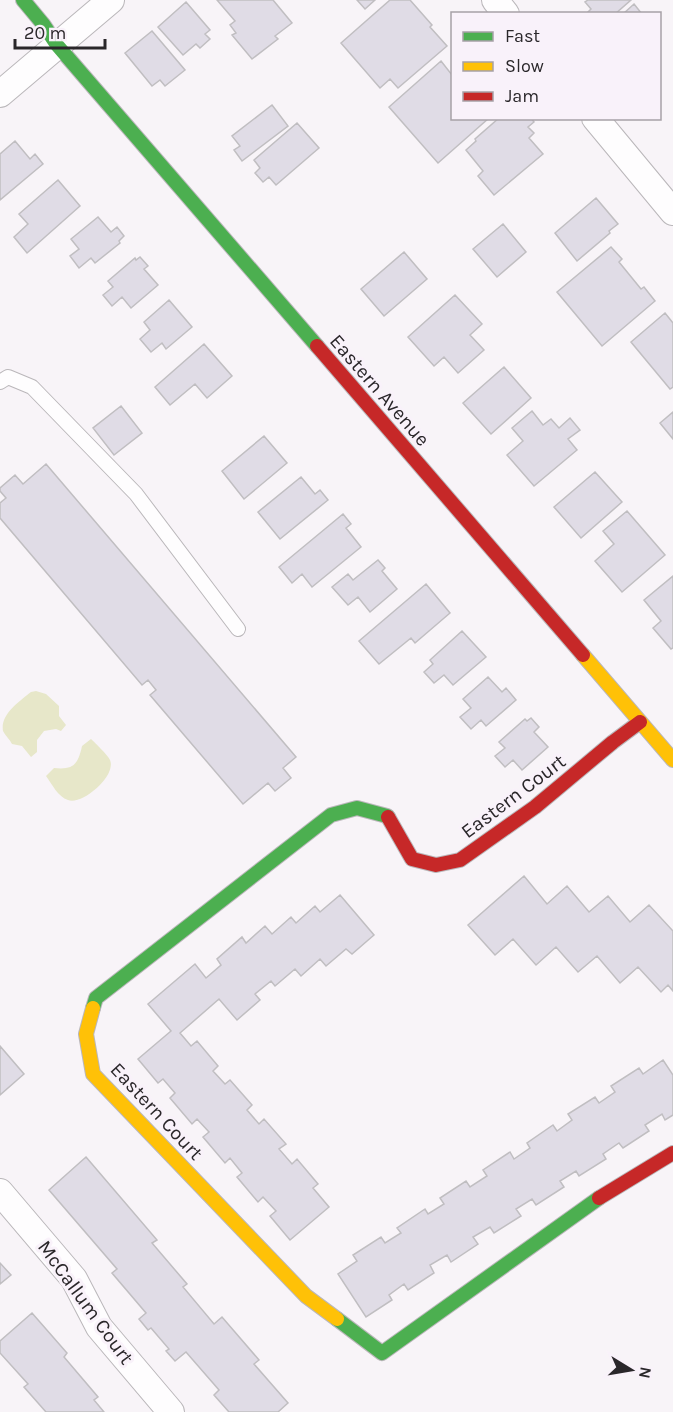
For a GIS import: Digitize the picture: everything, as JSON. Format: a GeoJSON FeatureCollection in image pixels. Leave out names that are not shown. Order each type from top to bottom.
{"type":"FeatureCollection","features":[{"type":"Feature","properties":{"kind":"street","name":"Eastern Avenue"},"geometry":{"type":"LineString","coordinates":[[23,0],[57,45],[673,760]]}},
{"type":"Feature","properties":{"kind":"street"},"geometry":{"type":"LineString","coordinates":[[0,94],[111,0]]}},
{"type":"Feature","properties":{"kind":"street"},"geometry":{"type":"LineString","coordinates":[[495,0],[504,12]]}},
{"type":"Feature","properties":{"kind":"street"},"geometry":{"type":"LineString","coordinates":[[597,120],[673,212]]}},
{"type":"Feature","properties":{"kind":"street","name":"Eastern Court"},"geometry":{"type":"LineString","coordinates":[[640,722],[535,807],[460,860],[436,865],[412,859],[387,816],[357,808],[331,815],[96,998],[86,1034],[93,1074],[306,1296],[381,1353],[603,1194],[673,1153]]}},
{"type":"Feature","properties":{"kind":"street","name":"McCallum Court"},"geometry":{"type":"LineString","coordinates":[[0,1192],[74,1279],[99,1327],[171,1412]]}},
{"type":"Feature","properties":{"kind":"lane"},"geometry":{"type":"LineString","coordinates":[[0,382],[8,377],[32,387],[136,494],[238,629]]}},
{"type":"Feature","properties":{"kind":"green space"},"geometry":{"type":"Polygon","coordinates":[[[31,692],[46,694],[59,706],[59,716],[66,725],[61,731],[56,729],[44,731],[37,740],[37,752],[31,757],[22,746],[12,744],[3,731],[3,725],[12,708],[31,692]]]}},
{"type":"Feature","properties":{"kind":"green space"},"geometry":{"type":"Polygon","coordinates":[[[91,739],[110,760],[111,767],[103,781],[89,794],[74,801],[68,800],[58,793],[46,776],[54,768],[74,765],[79,758],[82,746],[91,739]]]}},
{"type":"Feature","properties":{"kind":"building"},"geometry":{"type":"Polygon","coordinates":[[[217,0],[273,0],[292,23],[275,36],[278,39],[252,59],[232,35],[236,33],[230,25],[235,21],[217,0]]]}},
{"type":"Feature","properties":{"kind":"building"},"geometry":{"type":"Polygon","coordinates":[[[357,0],[375,0],[365,9],[357,0]]]}},
{"type":"Feature","properties":{"kind":"building"},"geometry":{"type":"Polygon","coordinates":[[[390,0],[410,0],[447,46],[398,88],[390,79],[380,88],[341,43],[390,0]]]}},
{"type":"Feature","properties":{"kind":"building"},"geometry":{"type":"Polygon","coordinates":[[[588,0],[631,0],[617,12],[588,12],[591,9],[585,2],[588,0]]]}},
{"type":"Feature","properties":{"kind":"building"},"geometry":{"type":"Polygon","coordinates":[[[186,2],[210,30],[205,34],[210,39],[200,48],[196,44],[183,55],[158,27],[186,2]]]}},
{"type":"Feature","properties":{"kind":"building"},"geometry":{"type":"Polygon","coordinates":[[[634,4],[640,12],[625,12],[634,4]]]}},
{"type":"Feature","properties":{"kind":"building"},"geometry":{"type":"Polygon","coordinates":[[[152,31],[185,70],[165,86],[160,80],[152,86],[125,53],[152,31]]]}},
{"type":"Feature","properties":{"kind":"building"},"geometry":{"type":"Polygon","coordinates":[[[441,61],[451,74],[451,120],[487,120],[438,163],[389,107],[441,61]]]}},
{"type":"Feature","properties":{"kind":"building"},"geometry":{"type":"Polygon","coordinates":[[[272,105],[288,126],[242,161],[234,150],[240,146],[232,136],[272,105]]]}},
{"type":"Feature","properties":{"kind":"building"},"geometry":{"type":"Polygon","coordinates":[[[497,120],[532,120],[534,122],[528,127],[534,133],[529,138],[543,154],[494,195],[478,176],[483,171],[466,150],[476,141],[475,139],[497,120]]]}},
{"type":"Feature","properties":{"kind":"building"},"geometry":{"type":"Polygon","coordinates":[[[297,123],[319,148],[276,185],[269,177],[263,182],[255,173],[260,168],[254,160],[297,123]]]}},
{"type":"Feature","properties":{"kind":"building"},"geometry":{"type":"Polygon","coordinates":[[[15,141],[30,159],[35,154],[43,164],[0,200],[0,154],[15,141]]]}},
{"type":"Feature","properties":{"kind":"building"},"geometry":{"type":"Polygon","coordinates":[[[58,180],[80,206],[27,253],[14,237],[28,224],[19,214],[58,180]]]}},
{"type":"Feature","properties":{"kind":"building"},"geometry":{"type":"Polygon","coordinates":[[[596,198],[618,224],[577,261],[555,233],[596,198]]]}},
{"type":"Feature","properties":{"kind":"building"},"geometry":{"type":"Polygon","coordinates":[[[98,217],[111,232],[117,227],[124,236],[119,241],[120,243],[95,263],[91,258],[79,268],[70,256],[79,249],[71,239],[98,217]]]}},
{"type":"Feature","properties":{"kind":"building"},"geometry":{"type":"Polygon","coordinates":[[[503,224],[526,252],[497,277],[473,249],[503,224]]]}},
{"type":"Feature","properties":{"kind":"building"},"geometry":{"type":"Polygon","coordinates":[[[611,247],[622,259],[619,262],[641,289],[644,287],[655,301],[602,346],[557,292],[611,247]]]}},
{"type":"Feature","properties":{"kind":"building"},"geometry":{"type":"Polygon","coordinates":[[[404,252],[427,279],[384,316],[361,289],[404,252]]]}},
{"type":"Feature","properties":{"kind":"building"},"geometry":{"type":"Polygon","coordinates":[[[140,257],[148,266],[144,269],[158,285],[131,308],[122,297],[112,306],[103,295],[113,287],[108,281],[135,258],[136,260],[140,257]]]}},
{"type":"Feature","properties":{"kind":"building"},"geometry":{"type":"Polygon","coordinates":[[[455,295],[482,324],[470,335],[484,350],[458,373],[444,357],[434,366],[408,337],[455,295]]]}},
{"type":"Feature","properties":{"kind":"building"},"geometry":{"type":"Polygon","coordinates":[[[169,300],[192,327],[166,349],[162,343],[151,352],[140,339],[150,330],[144,322],[169,300]]]}},
{"type":"Feature","properties":{"kind":"building"},"geometry":{"type":"Polygon","coordinates":[[[665,313],[673,323],[673,387],[670,389],[631,342],[665,313]]]}},
{"type":"Feature","properties":{"kind":"building"},"geometry":{"type":"Polygon","coordinates":[[[204,344],[232,376],[207,398],[195,384],[170,405],[155,387],[204,344]]]}},
{"type":"Feature","properties":{"kind":"building"},"geometry":{"type":"Polygon","coordinates":[[[504,367],[531,398],[491,434],[463,403],[504,367]]]}},
{"type":"Feature","properties":{"kind":"building"},"geometry":{"type":"Polygon","coordinates":[[[121,406],[142,433],[114,455],[93,428],[121,406]]]}},
{"type":"Feature","properties":{"kind":"building"},"geometry":{"type":"Polygon","coordinates":[[[532,411],[543,425],[551,419],[559,428],[570,418],[580,430],[568,439],[577,450],[534,486],[507,455],[523,441],[512,428],[532,411]]]}},
{"type":"Feature","properties":{"kind":"building"},"geometry":{"type":"Polygon","coordinates":[[[673,412],[673,439],[660,423],[673,412]]]}},
{"type":"Feature","properties":{"kind":"building"},"geometry":{"type":"Polygon","coordinates":[[[264,436],[287,463],[244,499],[222,471],[264,436]]]}},
{"type":"Feature","properties":{"kind":"building"},"geometry":{"type":"Polygon","coordinates":[[[46,464],[296,757],[283,768],[291,778],[275,791],[268,783],[243,804],[150,695],[156,690],[148,680],[142,685],[0,518],[0,503],[6,498],[0,488],[15,475],[23,484],[46,464]]]}},
{"type":"Feature","properties":{"kind":"building"},"geometry":{"type":"Polygon","coordinates":[[[595,472],[622,502],[581,538],[554,507],[595,472]]]}},
{"type":"Feature","properties":{"kind":"building"},"geometry":{"type":"Polygon","coordinates":[[[301,477],[315,494],[320,490],[328,500],[280,539],[258,512],[301,477]]]}},
{"type":"Feature","properties":{"kind":"building"},"geometry":{"type":"Polygon","coordinates":[[[627,511],[665,555],[622,592],[595,561],[614,544],[603,531],[627,511]]]}},
{"type":"Feature","properties":{"kind":"building"},"geometry":{"type":"Polygon","coordinates":[[[343,514],[351,524],[346,528],[361,547],[312,587],[302,574],[292,583],[279,567],[343,514]]]}},
{"type":"Feature","properties":{"kind":"building"},"geometry":{"type":"Polygon","coordinates":[[[378,560],[385,568],[382,571],[397,589],[370,612],[358,597],[348,605],[332,587],[348,574],[353,580],[378,560]]]}},
{"type":"Feature","properties":{"kind":"building"},"geometry":{"type":"Polygon","coordinates":[[[673,576],[673,648],[671,649],[653,628],[661,621],[644,600],[673,576]]]}},
{"type":"Feature","properties":{"kind":"building"},"geometry":{"type":"Polygon","coordinates":[[[426,584],[450,613],[415,643],[411,638],[379,664],[359,641],[426,584]]]}},
{"type":"Feature","properties":{"kind":"building"},"geometry":{"type":"Polygon","coordinates":[[[462,631],[486,657],[453,685],[444,675],[434,683],[424,672],[433,664],[430,660],[462,631]]]}},
{"type":"Feature","properties":{"kind":"building"},"geometry":{"type":"Polygon","coordinates":[[[488,677],[502,692],[506,688],[516,700],[486,726],[481,720],[471,729],[460,717],[471,708],[463,699],[488,677]]]}},
{"type":"Feature","properties":{"kind":"building"},"geometry":{"type":"Polygon","coordinates":[[[531,718],[539,727],[534,732],[548,747],[522,770],[513,760],[505,767],[495,756],[505,748],[499,742],[525,719],[527,721],[531,718]]]}},
{"type":"Feature","properties":{"kind":"building"},"geometry":{"type":"Polygon","coordinates":[[[524,876],[547,904],[567,886],[589,912],[608,896],[630,922],[649,905],[673,931],[673,991],[668,985],[661,992],[638,967],[620,983],[597,956],[578,972],[556,947],[536,965],[513,939],[495,955],[468,925],[524,876]]]}},
{"type":"Feature","properties":{"kind":"building"},"geometry":{"type":"Polygon","coordinates":[[[340,895],[374,935],[352,954],[346,949],[326,966],[320,959],[301,976],[295,969],[275,986],[271,981],[255,994],[260,1000],[237,1020],[219,999],[180,1033],[191,1046],[197,1041],[218,1066],[213,1071],[225,1084],[230,1080],[252,1105],[247,1110],[259,1124],[264,1119],[286,1144],[279,1149],[292,1164],[297,1159],[318,1184],[313,1188],[329,1207],[290,1240],[270,1216],[276,1211],[263,1197],[258,1202],[237,1177],[242,1173],[230,1158],[225,1163],[203,1137],[209,1132],[197,1119],[192,1124],[170,1098],[175,1093],[163,1079],[158,1083],[138,1059],[171,1031],[148,1004],[195,964],[206,978],[221,965],[217,959],[242,937],[246,943],[265,926],[272,934],[291,917],[296,923],[315,906],[320,912],[340,895]]]}},
{"type":"Feature","properties":{"kind":"building"},"geometry":{"type":"Polygon","coordinates":[[[0,1046],[24,1074],[0,1095],[0,1046]]]}},
{"type":"Feature","properties":{"kind":"building"},"geometry":{"type":"Polygon","coordinates":[[[663,1060],[673,1075],[673,1115],[665,1120],[662,1114],[645,1125],[649,1131],[623,1148],[619,1143],[603,1154],[606,1159],[579,1176],[576,1171],[560,1181],[564,1187],[536,1205],[532,1199],[516,1209],[521,1216],[494,1233],[490,1227],[473,1237],[478,1244],[451,1262],[447,1255],[430,1265],[434,1273],[408,1290],[404,1284],[389,1295],[392,1300],[366,1317],[338,1274],[357,1261],[353,1255],[381,1237],[385,1243],[401,1233],[397,1228],[425,1209],[428,1214],[444,1204],[440,1198],[466,1181],[470,1187],[487,1176],[483,1170],[510,1152],[514,1159],[530,1148],[527,1143],[553,1125],[557,1131],[572,1120],[568,1114],[595,1097],[599,1103],[615,1092],[611,1086],[639,1068],[643,1074],[663,1060]]]}},
{"type":"Feature","properties":{"kind":"building"},"geometry":{"type":"Polygon","coordinates":[[[86,1157],[157,1240],[152,1243],[187,1284],[183,1287],[214,1324],[222,1317],[259,1360],[254,1364],[288,1403],[278,1412],[229,1412],[214,1395],[219,1390],[186,1352],[175,1361],[166,1351],[169,1349],[151,1328],[148,1330],[139,1319],[146,1313],[112,1273],[117,1269],[49,1190],[86,1157]]]}},
{"type":"Feature","properties":{"kind":"building"},"geometry":{"type":"Polygon","coordinates":[[[0,1263],[11,1275],[0,1284],[0,1263]]]}},
{"type":"Feature","properties":{"kind":"building"},"geometry":{"type":"Polygon","coordinates":[[[32,1313],[67,1353],[64,1357],[98,1397],[94,1400],[104,1412],[46,1412],[24,1387],[28,1384],[0,1353],[0,1341],[32,1313]]]}},
{"type":"Feature","properties":{"kind":"traffic: fast"},"geometry":{"type":"LineString","coordinates":[[23,0],[57,45],[317,346]]}},
{"type":"Feature","properties":{"kind":"traffic: fast"},"geometry":{"type":"LineString","coordinates":[[93,1008],[96,998],[331,815],[357,808],[388,817]]}},
{"type":"Feature","properties":{"kind":"traffic: fast"},"geometry":{"type":"LineString","coordinates":[[337,1319],[382,1353],[599,1198]]}},
{"type":"Feature","properties":{"kind":"traffic: slow"},"geometry":{"type":"LineString","coordinates":[[583,655],[673,760]]}},
{"type":"Feature","properties":{"kind":"traffic: slow"},"geometry":{"type":"LineString","coordinates":[[93,1008],[86,1034],[93,1074],[306,1296],[337,1319]]}},
{"type":"Feature","properties":{"kind":"traffic: jam"},"geometry":{"type":"LineString","coordinates":[[317,346],[583,655]]}},
{"type":"Feature","properties":{"kind":"traffic: jam"},"geometry":{"type":"LineString","coordinates":[[388,817],[412,859],[436,865],[460,860],[535,807],[640,722]]}},
{"type":"Feature","properties":{"kind":"traffic: jam"},"geometry":{"type":"LineString","coordinates":[[599,1198],[673,1153]]}}]}
